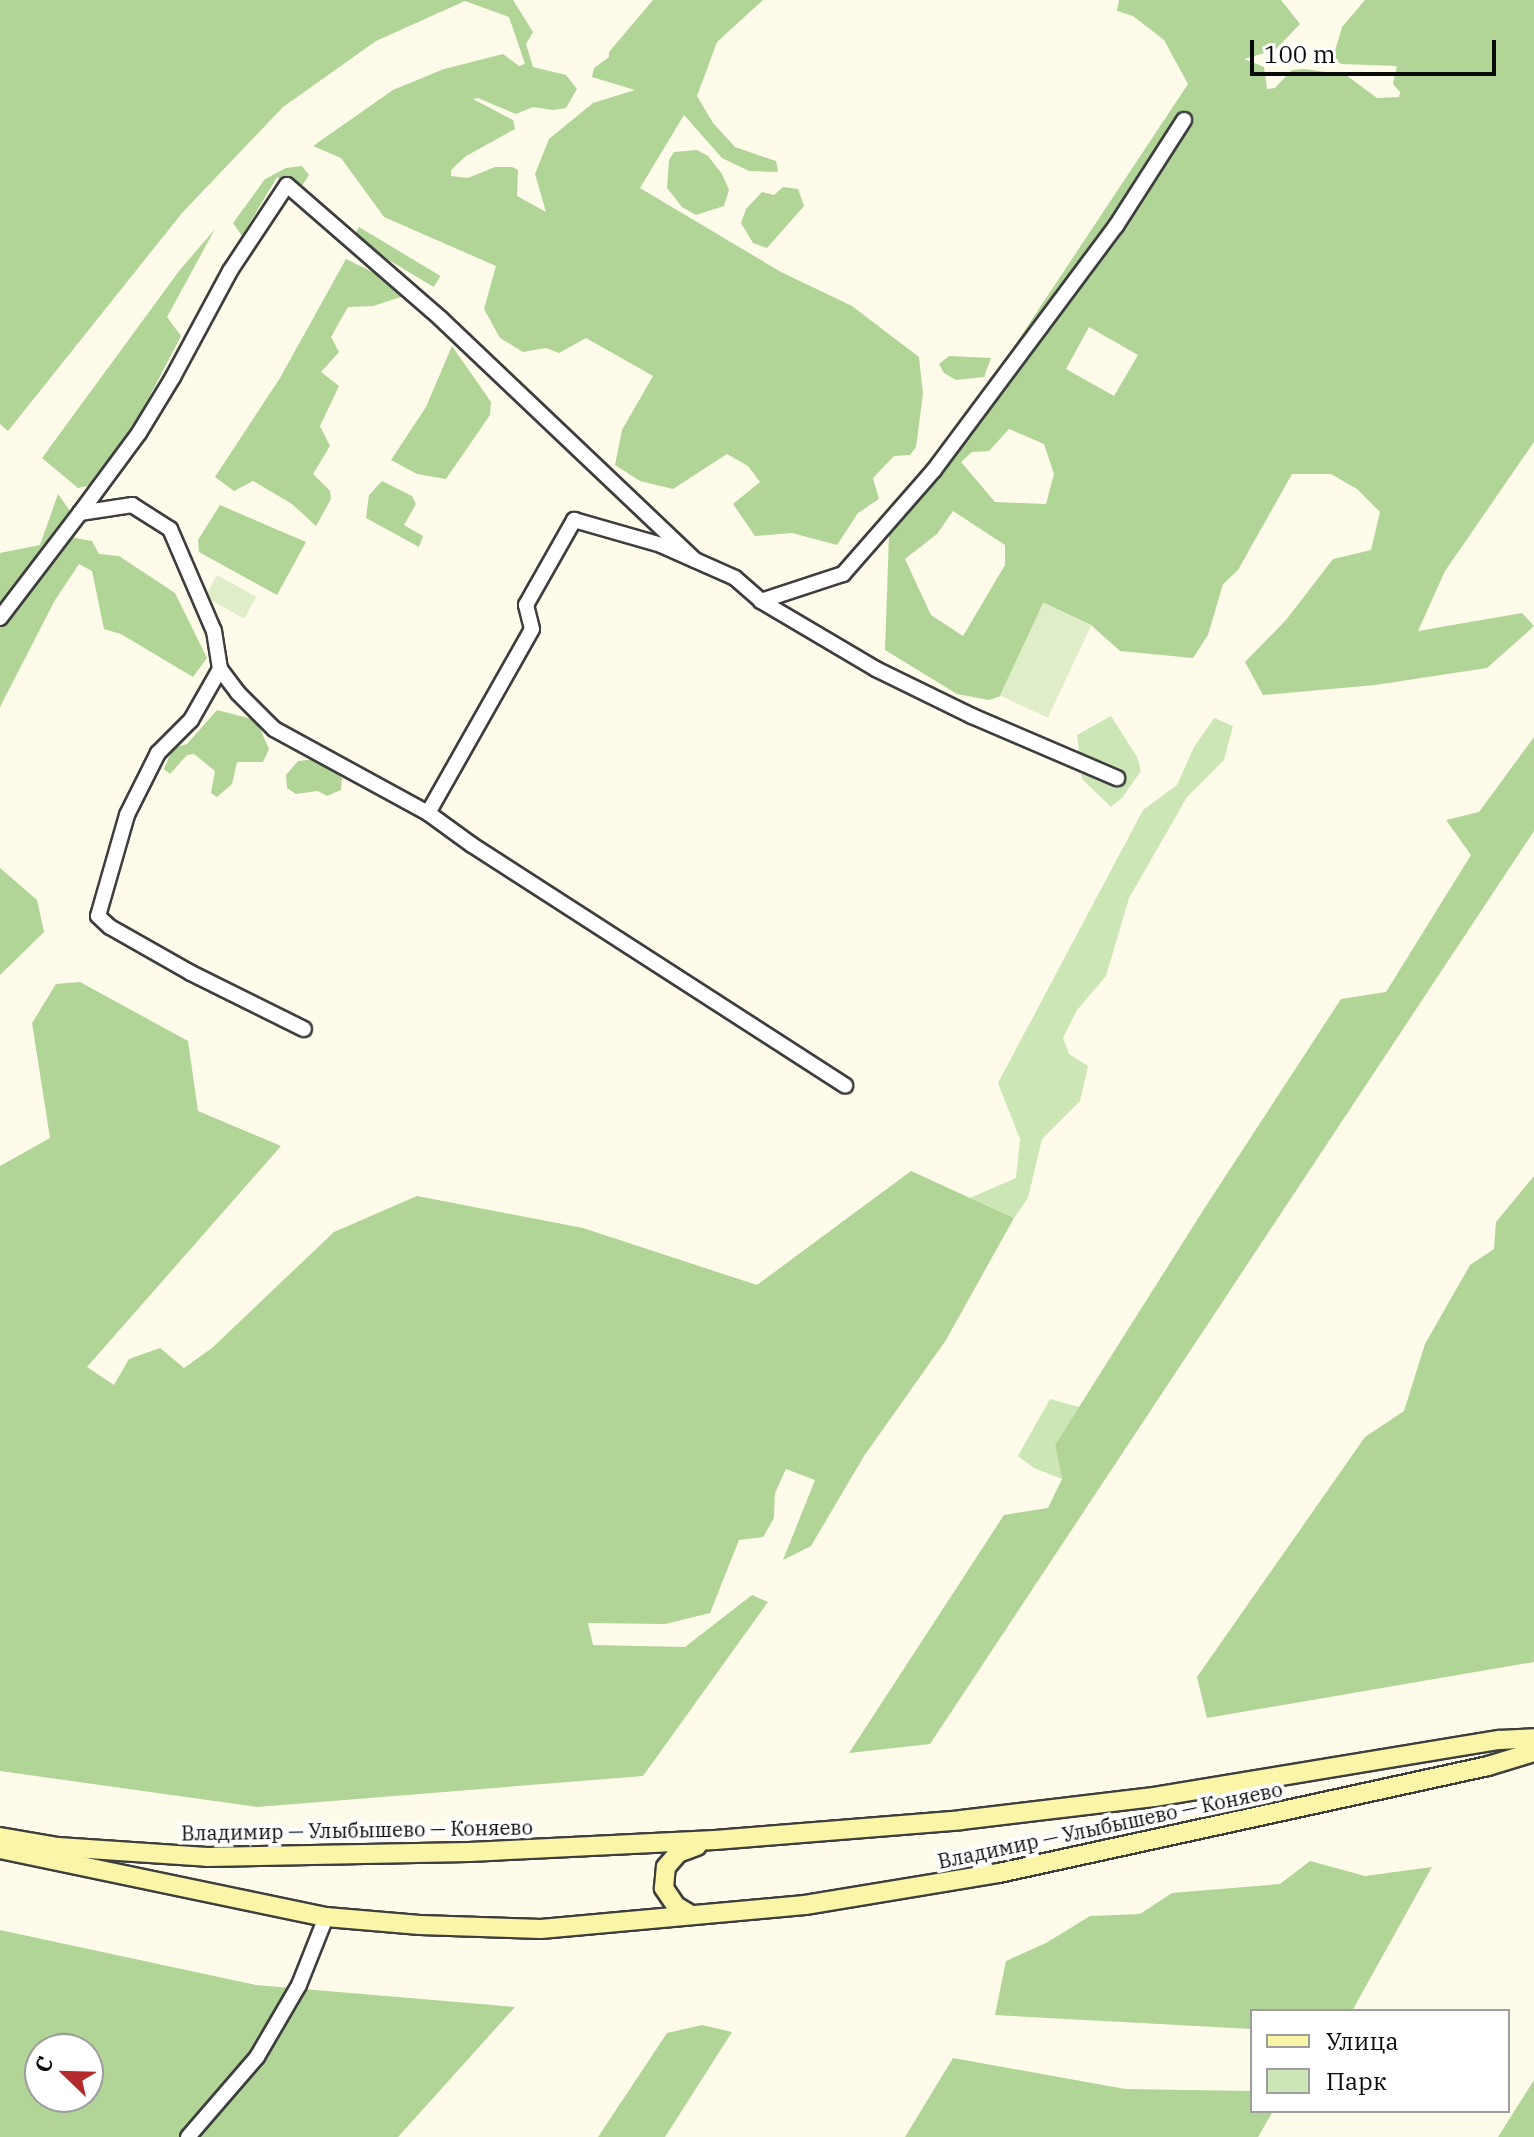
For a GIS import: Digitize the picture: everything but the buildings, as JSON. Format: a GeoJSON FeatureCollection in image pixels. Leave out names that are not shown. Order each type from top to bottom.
{"type":"FeatureCollection","features":[{"type":"Feature","properties":{"kind":"main road","name":"Владимир — Улыбышево — Коняево"},"geometry":{"type":"LineString","coordinates":[[0,1837],[58,1847],[207,1857],[469,1852],[715,1840],[961,1820],[1154,1797],[1500,1740],[1534,1738]]}},
{"type":"Feature","properties":{"kind":"main road","name":"Владимир — Улыбышево — Коняево"},"geometry":{"type":"LineString","coordinates":[[0,1849],[326,1917],[420,1925],[541,1929],[805,1905],[999,1873],[1488,1766],[1534,1752]]}},
{"type":"Feature","properties":{"kind":"main road","name":"Владимир — Улыбышево — Коняево"},"geometry":{"type":"LineString","coordinates":[[691,1915],[676,1906],[664,1888],[666,1867],[678,1853],[715,1840]]}},
{"type":"Feature","properties":{"kind":"street"},"geometry":{"type":"LineString","coordinates":[[761,601],[843,574],[963,432],[1116,226],[1184,120]]}},
{"type":"Feature","properties":{"kind":"street"},"geometry":{"type":"LineString","coordinates":[[0,618],[146,422],[230,271],[287,185],[441,319],[695,560]]}},
{"type":"Feature","properties":{"kind":"street"},"geometry":{"type":"LineString","coordinates":[[80,513],[132,505],[170,529],[214,631],[220,669],[238,693],[274,729],[428,813],[484,853],[845,1085]]}},
{"type":"Feature","properties":{"kind":"street"},"geometry":{"type":"LineString","coordinates":[[428,813],[532,629],[526,605],[574,520],[661,545],[735,578],[761,601],[884,673],[972,716],[1117,778]]}},
{"type":"Feature","properties":{"kind":"street"},"geometry":{"type":"LineString","coordinates":[[220,669],[191,720],[158,753],[127,815],[98,916],[110,927],[191,973],[304,1029]]}},
{"type":"Feature","properties":{"kind":"street"},"geometry":{"type":"LineString","coordinates":[[188,2137],[257,2057],[299,1985],[326,1917]]}},
{"type":"Feature","properties":{"kind":"green space"},"geometry":{"type":"Polygon","coordinates":[[[0,0],[513,0],[533,32],[526,44],[533,67],[566,75],[577,89],[566,108],[533,107],[516,114],[478,98],[473,99],[513,120],[515,129],[466,156],[451,170],[451,176],[468,178],[495,167],[512,167],[518,170],[517,196],[546,212],[535,174],[549,139],[593,103],[635,90],[592,77],[594,68],[609,57],[609,52],[653,0],[763,0],[717,42],[697,96],[713,123],[735,147],[776,161],[778,172],[749,171],[722,158],[684,115],[640,188],[781,272],[852,306],[919,357],[923,394],[916,447],[910,455],[894,456],[873,478],[879,499],[858,513],[837,545],[792,533],[755,536],[733,504],[760,482],[748,466],[727,454],[673,489],[640,481],[615,465],[622,430],[653,376],[586,338],[559,353],[546,348],[523,352],[500,338],[484,309],[496,266],[384,217],[341,158],[313,146],[393,90],[444,69],[503,54],[519,66],[525,64],[509,17],[465,1],[376,41],[283,107],[182,213],[8,431],[0,424],[0,0]]]}},
{"type":"Feature","properties":{"kind":"green space"},"geometry":{"type":"Polygon","coordinates":[[[1119,0],[1281,0],[1300,24],[1275,50],[1244,59],[1264,67],[1267,89],[1275,88],[1292,70],[1305,69],[1346,75],[1377,98],[1399,97],[1400,92],[1393,84],[1397,66],[1341,64],[1333,58],[1342,27],[1365,0],[1534,0],[1534,442],[1445,571],[1418,631],[1522,613],[1534,626],[1487,668],[1375,685],[1263,695],[1245,662],[1286,620],[1333,559],[1371,550],[1380,512],[1357,489],[1331,474],[1292,474],[1238,570],[1223,584],[1208,635],[1193,658],[1120,651],[1091,625],[1044,603],[1001,696],[989,700],[957,694],[885,650],[889,535],[1188,84],[1164,40],[1133,16],[1117,11],[1119,0]],[[1089,327],[1066,369],[1114,396],[1138,355],[1089,327]],[[1009,429],[989,451],[972,452],[961,462],[995,502],[1046,504],[1054,474],[1044,444],[1009,429]],[[953,511],[937,534],[905,559],[931,615],[963,636],[1005,565],[1005,545],[953,511]]]}},
{"type":"Feature","properties":{"kind":"green space"},"geometry":{"type":"Polygon","coordinates":[[[697,150],[708,156],[722,174],[729,190],[724,206],[696,215],[682,207],[667,188],[669,160],[674,152],[697,150]]]}},
{"type":"Feature","properties":{"kind":"green space"},"geometry":{"type":"Polygon","coordinates":[[[302,166],[309,175],[299,190],[277,177],[242,236],[233,223],[265,179],[286,168],[302,166]]]}},
{"type":"Feature","properties":{"kind":"green space"},"geometry":{"type":"Polygon","coordinates":[[[783,187],[798,189],[804,206],[767,248],[753,243],[741,223],[746,209],[762,192],[774,195],[783,187]]]}},
{"type":"Feature","properties":{"kind":"green space"},"geometry":{"type":"Polygon","coordinates":[[[359,227],[440,276],[434,287],[352,238],[359,227]]]}},
{"type":"Feature","properties":{"kind":"green space"},"geometry":{"type":"Polygon","coordinates":[[[215,229],[167,317],[181,336],[130,434],[111,481],[78,488],[42,458],[179,271],[215,229]]]}},
{"type":"Feature","properties":{"kind":"green space"},"geometry":{"type":"Polygon","coordinates":[[[346,259],[405,288],[401,297],[373,306],[348,307],[331,337],[339,352],[321,372],[339,386],[320,426],[330,446],[313,474],[330,491],[331,499],[316,526],[292,504],[253,481],[234,491],[215,477],[280,378],[346,259]]]}},
{"type":"Feature","properties":{"kind":"green space"},"geometry":{"type":"Polygon","coordinates":[[[452,346],[491,402],[490,415],[446,479],[417,474],[391,460],[426,407],[452,346]]]}},
{"type":"Feature","properties":{"kind":"green space"},"geometry":{"type":"Polygon","coordinates":[[[949,356],[991,358],[984,377],[956,380],[944,373],[939,364],[949,356]]]}},
{"type":"Feature","properties":{"kind":"green space"},"geometry":{"type":"Polygon","coordinates":[[[382,481],[412,496],[416,504],[404,525],[423,536],[419,547],[366,518],[369,495],[382,481]]]}},
{"type":"Feature","properties":{"kind":"green space"},"geometry":{"type":"Polygon","coordinates":[[[58,494],[70,511],[70,537],[92,541],[99,554],[119,556],[175,593],[207,658],[193,677],[121,634],[104,629],[92,571],[79,564],[55,600],[0,707],[0,553],[40,545],[58,494]]]}},
{"type":"Feature","properties":{"kind":"green space"},"geometry":{"type":"Polygon","coordinates":[[[220,505],[306,542],[277,595],[199,552],[198,540],[220,505]]]}},
{"type":"Feature","properties":{"kind":"green space"},"geometry":{"type":"Polygon","coordinates":[[[217,575],[256,597],[244,619],[205,597],[217,575]]]}},
{"type":"Feature","properties":{"kind":"green space"},"geometry":{"type":"Polygon","coordinates":[[[1043,603],[1091,625],[1048,718],[1000,695],[1043,603]]]}},
{"type":"Feature","properties":{"kind":"green space"},"geometry":{"type":"Polygon","coordinates":[[[217,710],[256,720],[269,749],[263,762],[237,762],[232,784],[217,797],[211,793],[215,771],[194,754],[187,755],[170,774],[164,769],[173,748],[187,744],[217,710]]]}},
{"type":"Feature","properties":{"kind":"green space"},"geometry":{"type":"Polygon","coordinates":[[[1111,716],[1137,757],[1141,771],[1122,798],[1111,807],[1082,779],[1077,735],[1111,716]]]}},
{"type":"Feature","properties":{"kind":"green space"},"geometry":{"type":"Polygon","coordinates":[[[1214,718],[1233,726],[1224,760],[1187,797],[1129,898],[1106,976],[1077,1010],[1063,1038],[1069,1054],[1088,1066],[1080,1101],[1042,1139],[1028,1198],[1014,1218],[970,1198],[1016,1178],[1020,1139],[998,1083],[1143,810],[1177,785],[1194,747],[1214,718]]]}},
{"type":"Feature","properties":{"kind":"green space"},"geometry":{"type":"Polygon","coordinates":[[[1534,737],[1534,831],[930,1744],[849,1753],[1004,1515],[1048,1508],[1062,1479],[1055,1445],[1204,1209],[1341,999],[1386,992],[1471,855],[1446,820],[1479,812],[1534,737]]]}},
{"type":"Feature","properties":{"kind":"green space"},"geometry":{"type":"Polygon","coordinates":[[[317,759],[330,765],[342,778],[341,790],[327,796],[318,791],[296,794],[287,788],[286,775],[298,761],[317,759]]]}},
{"type":"Feature","properties":{"kind":"green space"},"geometry":{"type":"Polygon","coordinates":[[[0,868],[37,900],[44,932],[0,975],[0,868]]]}},
{"type":"Feature","properties":{"kind":"green space"},"geometry":{"type":"Polygon","coordinates":[[[80,982],[188,1041],[198,1111],[281,1146],[87,1367],[114,1385],[129,1359],[160,1348],[184,1368],[212,1348],[334,1232],[417,1196],[583,1228],[757,1285],[911,1171],[1014,1218],[946,1340],[864,1456],[811,1546],[783,1560],[815,1480],[786,1469],[775,1493],[774,1518],[763,1537],[739,1540],[710,1613],[665,1624],[588,1623],[593,1645],[685,1647],[752,1595],[768,1602],[643,1776],[257,1807],[0,1771],[0,1166],[50,1138],[32,1023],[56,984],[80,982]]]}},
{"type":"Feature","properties":{"kind":"green space"},"geometry":{"type":"Polygon","coordinates":[[[1534,1176],[1534,1662],[1207,1718],[1197,1677],[1365,1437],[1404,1411],[1425,1344],[1470,1265],[1494,1249],[1496,1222],[1534,1176]]]}},
{"type":"Feature","properties":{"kind":"green space"},"geometry":{"type":"Polygon","coordinates":[[[1050,1399],[1079,1407],[1055,1445],[1062,1479],[1034,1468],[1018,1456],[1050,1399]]]}},
{"type":"Feature","properties":{"kind":"green space"},"geometry":{"type":"Polygon","coordinates":[[[1310,1861],[1365,1876],[1432,1867],[1353,2009],[1250,2009],[1250,2029],[995,2015],[1006,1961],[1046,1943],[1090,1916],[1140,1914],[1172,1893],[1280,1884],[1310,1861]]]}},
{"type":"Feature","properties":{"kind":"green space"},"geometry":{"type":"Polygon","coordinates":[[[0,1930],[256,1985],[515,2007],[398,2137],[0,2137],[0,1930]]]}},
{"type":"Feature","properties":{"kind":"green space"},"geometry":{"type":"Polygon","coordinates":[[[702,2025],[732,2032],[665,2137],[598,2137],[667,2033],[702,2025]]]}},
{"type":"Feature","properties":{"kind":"green space"},"geometry":{"type":"Polygon","coordinates":[[[953,2058],[1125,2089],[1250,2091],[1250,2113],[1272,2113],[1258,2137],[905,2137],[953,2058]]]}},
{"type":"Feature","properties":{"kind":"green space"},"geometry":{"type":"Polygon","coordinates":[[[1534,2080],[1534,2137],[1498,2137],[1534,2080]]]}}]}
